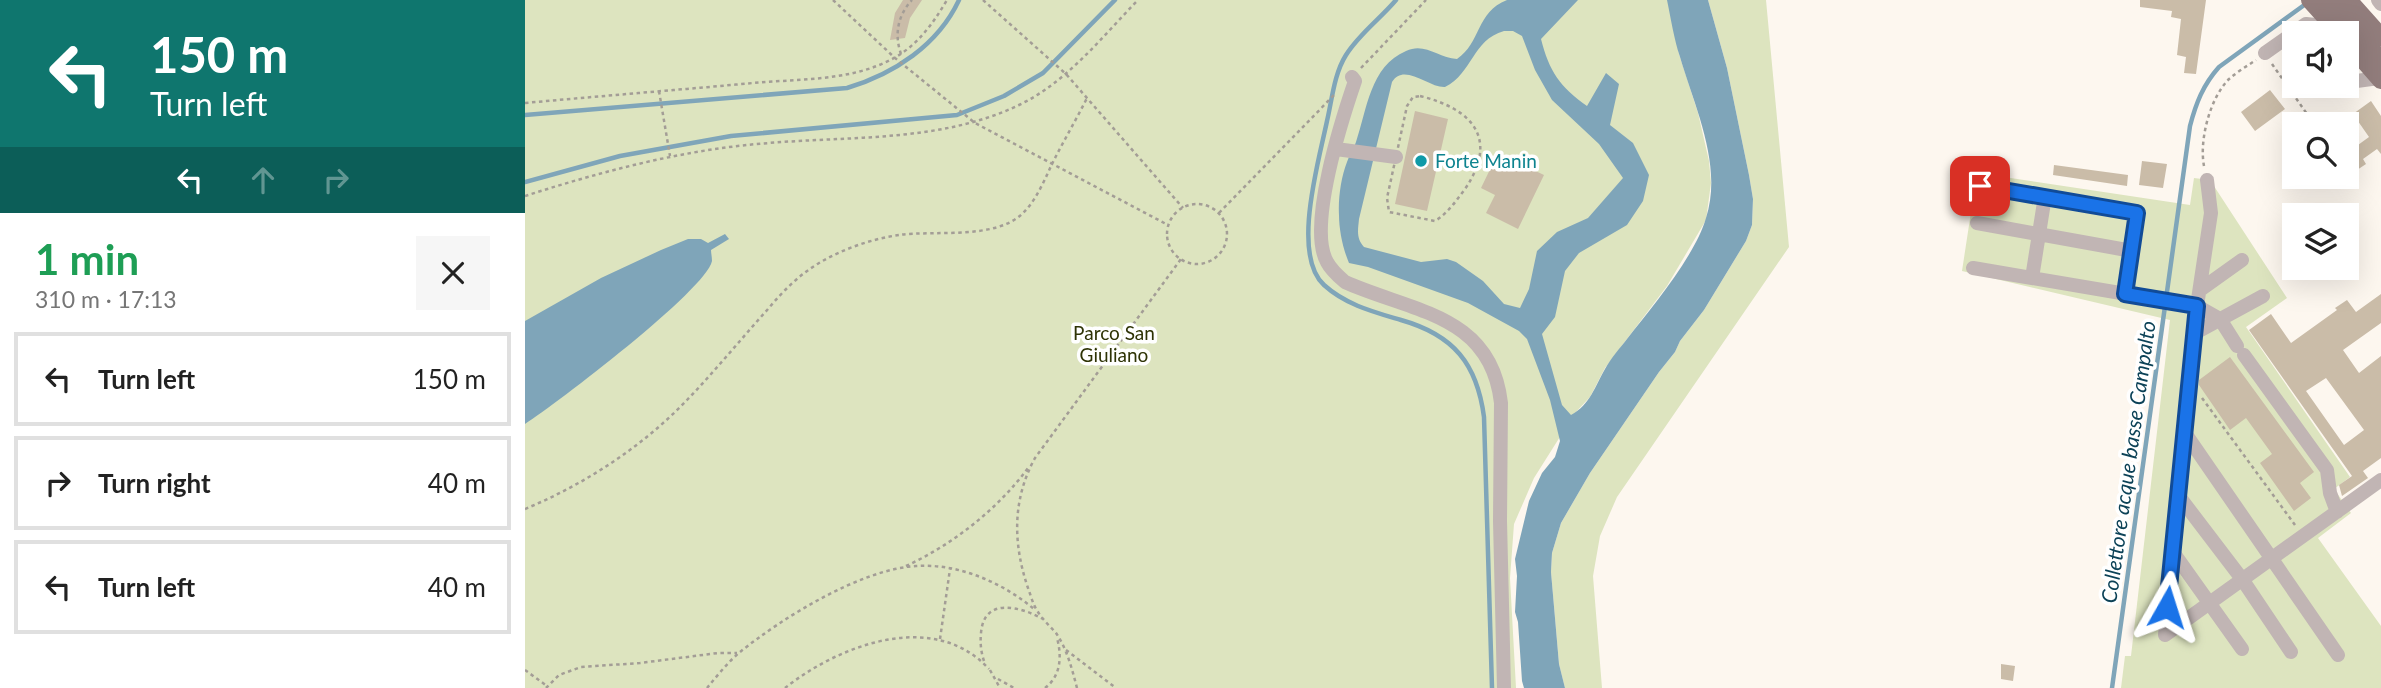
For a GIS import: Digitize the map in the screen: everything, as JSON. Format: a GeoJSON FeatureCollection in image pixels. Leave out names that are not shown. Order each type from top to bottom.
{"type":"FeatureCollection","features":[{"type":"Feature","properties":{"kind":"main road"},"geometry":{"type":"LineString","coordinates":[[2348,0],[2381,37]]}},
{"type":"Feature","properties":{"kind":"main road"},"geometry":{"type":"LineString","coordinates":[[2325,16],[2380,73]]}},
{"type":"Feature","properties":{"kind":"main road"},"geometry":{"type":"LineString","coordinates":[[2359,53],[2380,73]]}},
{"type":"Feature","properties":{"kind":"street"},"geometry":{"type":"LineString","coordinates":[[2265,53],[2306,24],[2325,16]]}},
{"type":"Feature","properties":{"kind":"street"},"geometry":{"type":"LineString","coordinates":[[2359,79],[2380,73]]}},
{"type":"Feature","properties":{"kind":"street"},"geometry":{"type":"LineString","coordinates":[[1352,77],[1355,81],[1345,107],[1342,150],[1322,211],[1321,231],[1326,261],[1345,282],[1418,308],[1455,326],[1486,355],[1497,380],[1501,404],[1500,521],[1504,688]]}},
{"type":"Feature","properties":{"kind":"street"},"geometry":{"type":"LineString","coordinates":[[1342,150],[1388,156]]}},
{"type":"Feature","properties":{"kind":"street"},"geometry":{"type":"LineString","coordinates":[[2207,180],[2211,213],[2197,306],[2165,635],[2381,480]]}},
{"type":"Feature","properties":{"kind":"street"},"geometry":{"type":"LineString","coordinates":[[1980,186],[2137,213],[2125,294]]}},
{"type":"Feature","properties":{"kind":"street"},"geometry":{"type":"LineString","coordinates":[[2032,278],[2045,196]]}},
{"type":"Feature","properties":{"kind":"street"},"geometry":{"type":"LineString","coordinates":[[1977,223],[2132,251]]}},
{"type":"Feature","properties":{"kind":"street"},"geometry":{"type":"LineString","coordinates":[[2200,290],[2242,260]]}},
{"type":"Feature","properties":{"kind":"street"},"geometry":{"type":"LineString","coordinates":[[1973,268],[2197,306],[2220,319],[2327,470],[2330,493],[2337,512]]}},
{"type":"Feature","properties":{"kind":"street"},"geometry":{"type":"LineString","coordinates":[[2195,333],[2263,296]]}},
{"type":"Feature","properties":{"kind":"street"},"geometry":{"type":"LineString","coordinates":[[2185,433],[2338,655]]}},
{"type":"Feature","properties":{"kind":"street"},"geometry":{"type":"LineString","coordinates":[[2178,495],[2242,579],[2291,652]]}},
{"type":"Feature","properties":{"kind":"street"},"geometry":{"type":"LineString","coordinates":[[2173,552],[2242,649]]}},
{"type":"Feature","properties":{"kind":"path"},"geometry":{"type":"LineString","coordinates":[[833,0],[895,58],[966,117],[1168,225]]}},
{"type":"Feature","properties":{"kind":"path"},"geometry":{"type":"LineString","coordinates":[[901,54],[897,40],[898,25],[911,2],[905,0]]}},
{"type":"Feature","properties":{"kind":"path"},"geometry":{"type":"LineString","coordinates":[[525,103],[849,73],[880,65],[901,54],[928,30],[947,0]]}},
{"type":"Feature","properties":{"kind":"path"},"geometry":{"type":"LineString","coordinates":[[983,0],[1066,74],[1182,208]]}},
{"type":"Feature","properties":{"kind":"path"},"geometry":{"type":"LineString","coordinates":[[525,196],[567,182],[670,157],[767,143],[939,131],[975,123],[1021,104],[1055,84],[1137,0]]}},
{"type":"Feature","properties":{"kind":"path"},"geometry":{"type":"LineString","coordinates":[[1352,77],[1426,0]]}},
{"type":"Feature","properties":{"kind":"path"},"geometry":{"type":"LineString","coordinates":[[2207,180],[2203,160],[2204,144],[2214,101],[2228,80],[2265,53],[2306,112]]}},
{"type":"Feature","properties":{"kind":"path"},"geometry":{"type":"LineString","coordinates":[[659,91],[670,157]]}},
{"type":"Feature","properties":{"kind":"path"},"geometry":{"type":"LineString","coordinates":[[1420,96],[1451,107],[1472,124],[1481,143],[1479,165],[1474,175],[1449,209],[1435,221],[1389,212],[1388,156],[1407,106],[1413,97],[1420,96]]}},
{"type":"Feature","properties":{"kind":"path"},"geometry":{"type":"LineString","coordinates":[[525,509],[577,484],[644,439],[687,400],[777,298],[809,269],[851,248],[879,239],[915,233],[988,230],[1011,222],[1029,207],[1087,98]]}},
{"type":"Feature","properties":{"kind":"path"},"geometry":{"type":"LineString","coordinates":[[1219,214],[1328,101]]}},
{"type":"Feature","properties":{"kind":"path"},"geometry":{"type":"LineString","coordinates":[[1206,205],[1224,220],[1227,237],[1220,253],[1206,262],[1189,263],[1181,259],[1168,241],[1168,225],[1182,208],[1206,205]]}},
{"type":"Feature","properties":{"kind":"path"},"geometry":{"type":"LineString","coordinates":[[903,568],[922,559],[969,526],[1015,485],[1181,259]]}},
{"type":"Feature","properties":{"kind":"path"},"geometry":{"type":"LineString","coordinates":[[2190,381],[2303,535]]}},
{"type":"Feature","properties":{"kind":"path"},"geometry":{"type":"LineString","coordinates":[[1035,458],[1024,477],[1016,533],[1024,576],[1038,612]]}},
{"type":"Feature","properties":{"kind":"path"},"geometry":{"type":"LineString","coordinates":[[707,688],[738,653],[784,621],[832,593],[878,574],[920,566],[972,574],[1038,612],[1064,649],[1077,688]]}},
{"type":"Feature","properties":{"kind":"path"},"geometry":{"type":"LineString","coordinates":[[940,639],[950,569]]}},
{"type":"Feature","properties":{"kind":"path"},"geometry":{"type":"LineString","coordinates":[[989,669],[982,655],[981,638],[982,625],[990,612],[999,608],[1011,608],[1047,622]]}},
{"type":"Feature","properties":{"kind":"path"},"geometry":{"type":"LineString","coordinates":[[1045,688],[1055,678],[1060,660],[1059,643],[1052,629]]}},
{"type":"Feature","properties":{"kind":"path"},"geometry":{"type":"LineString","coordinates":[[785,688],[837,655],[872,642],[913,638],[940,639],[968,651],[989,669],[1000,688]]}},
{"type":"Feature","properties":{"kind":"path"},"geometry":{"type":"LineString","coordinates":[[1064,649],[1116,688]]}},
{"type":"Feature","properties":{"kind":"path"},"geometry":{"type":"LineString","coordinates":[[525,670],[546,687],[565,671],[581,667],[738,653]]}},
{"type":"Feature","properties":{"kind":"path"},"geometry":{"type":"LineString","coordinates":[[994,676],[1014,688]]}},
{"type":"Feature","properties":{"kind":"green space","name":"Parco San Giuliano"},"geometry":{"type":"Polygon","coordinates":[[[525,0],[1669,0],[1679,54],[1698,113],[1709,161],[1711,183],[1706,220],[1667,286],[1605,368],[1590,397],[1575,413],[1534,478],[1514,524],[1510,578],[1516,688],[525,688],[525,0]]]}},
{"type":"Feature","properties":{"kind":"green space"},"geometry":{"type":"Polygon","coordinates":[[[1708,0],[1766,0],[1789,247],[1617,497],[1600,536],[1593,576],[1602,688],[1565,688],[1559,664],[1551,572],[1552,553],[1561,523],[1590,473],[1704,310],[1746,241],[1752,225],[1753,199],[1749,175],[1727,68],[1708,0]]]}},
{"type":"Feature","properties":{"kind":"green space"},"geometry":{"type":"Polygon","coordinates":[[[1977,173],[2190,205],[2194,178],[2210,180],[2287,298],[2246,327],[2350,477],[2334,489],[2351,513],[2318,538],[2381,626],[2381,688],[2121,688],[2125,656],[2131,656],[2170,320],[1962,271],[1977,173]]]}},
{"type":"Feature","properties":{"kind":"water"},"geometry":{"type":"Polygon","coordinates":[[[1507,0],[1578,0],[1541,39],[1548,60],[1563,85],[1587,106],[1606,73],[1619,84],[1610,125],[1633,143],[1649,175],[1643,201],[1627,225],[1579,253],[1565,271],[1555,317],[1542,334],[1562,405],[1571,415],[1587,401],[1610,361],[1672,281],[1693,248],[1706,218],[1711,178],[1709,157],[1676,43],[1667,0],[1708,0],[1727,68],[1753,199],[1752,225],[1746,241],[1704,310],[1590,473],[1561,523],[1552,553],[1551,572],[1559,664],[1565,688],[1524,688],[1522,681],[1515,612],[1515,559],[1529,501],[1542,473],[1555,457],[1560,441],[1550,400],[1527,339],[1519,331],[1468,303],[1368,267],[1349,263],[1340,227],[1339,202],[1343,174],[1377,78],[1394,58],[1413,49],[1425,49],[1457,59],[1471,45],[1489,12],[1507,0]],[[1513,31],[1493,35],[1479,49],[1462,74],[1445,87],[1403,74],[1392,82],[1358,230],[1364,247],[1421,262],[1447,259],[1456,262],[1483,281],[1504,304],[1520,308],[1529,289],[1537,251],[1557,232],[1588,218],[1623,178],[1599,144],[1552,100],[1535,70],[1522,36],[1513,31]]]}},
{"type":"Feature","properties":{"kind":"water"},"geometry":{"type":"Polygon","coordinates":[[[725,234],[729,239],[711,250],[712,261],[704,276],[685,296],[628,346],[525,424],[525,321],[601,278],[661,250],[688,239],[701,239],[708,243],[725,234]]]}},
{"type":"Feature","properties":{"kind":"building"},"geometry":{"type":"Polygon","coordinates":[[[903,0],[922,0],[910,18],[905,38],[890,40],[895,13],[903,0]]]}},
{"type":"Feature","properties":{"kind":"building"},"geometry":{"type":"Polygon","coordinates":[[[2140,0],[2206,0],[2196,74],[2184,73],[2186,57],[2177,55],[2181,19],[2171,17],[2172,11],[2140,7],[2140,0]]]}},
{"type":"Feature","properties":{"kind":"building"},"geometry":{"type":"Polygon","coordinates":[[[2270,90],[2285,109],[2255,131],[2241,112],[2270,90]]]}},
{"type":"Feature","properties":{"kind":"building"},"geometry":{"type":"Polygon","coordinates":[[[2371,101],[2381,116],[2381,154],[2377,149],[2363,159],[2366,164],[2359,169],[2359,144],[2369,137],[2359,123],[2359,112],[2356,112],[2371,101]]]}},
{"type":"Feature","properties":{"kind":"building","name":"Forte Manin"},"geometry":{"type":"Polygon","coordinates":[[[1415,111],[1448,119],[1427,211],[1395,204],[1415,111]]]}},
{"type":"Feature","properties":{"kind":"building"},"geometry":{"type":"Polygon","coordinates":[[[1498,153],[1544,175],[1518,229],[1486,213],[1495,195],[1481,188],[1498,153]]]}},
{"type":"Feature","properties":{"kind":"building"},"geometry":{"type":"Polygon","coordinates":[[[2142,161],[2167,164],[2163,188],[2139,185],[2142,161]]]}},
{"type":"Feature","properties":{"kind":"building"},"geometry":{"type":"Polygon","coordinates":[[[2054,165],[2128,175],[2127,186],[2053,175],[2054,165]]]}},
{"type":"Feature","properties":{"kind":"building"},"geometry":{"type":"Polygon","coordinates":[[[2381,294],[2381,323],[2343,350],[2359,373],[2381,356],[2381,458],[2363,471],[2368,478],[2342,496],[2339,485],[2352,476],[2249,330],[2271,314],[2291,343],[2347,300],[2356,312],[2381,294]],[[2326,378],[2306,391],[2344,445],[2364,430],[2326,378]]]}},
{"type":"Feature","properties":{"kind":"building"},"geometry":{"type":"Polygon","coordinates":[[[2230,357],[2314,472],[2300,483],[2311,498],[2294,511],[2260,463],[2272,454],[2246,418],[2230,430],[2199,385],[2199,380],[2230,357]]]}},
{"type":"Feature","properties":{"kind":"building"},"geometry":{"type":"Polygon","coordinates":[[[2001,664],[2015,666],[2013,681],[2001,679],[2001,664]]]}},
{"type":"Feature","properties":{"kind":"waterway"},"geometry":{"type":"LineString","coordinates":[[525,115],[847,88],[881,75],[913,56],[939,31],[959,0]]}},
{"type":"Feature","properties":{"kind":"waterway"},"geometry":{"type":"LineString","coordinates":[[525,182],[620,156],[731,136],[957,115],[1004,96],[1043,73],[1115,0]]}},
{"type":"Feature","properties":{"kind":"waterway"},"geometry":{"type":"LineString","coordinates":[[1396,0],[1357,40],[1339,70],[1310,206],[1309,252],[1314,271],[1324,285],[1361,307],[1435,334],[1460,354],[1476,382],[1484,417],[1492,688]]}},
{"type":"Feature","properties":{"kind":"waterway","name":"Collettore acque basse Campalto"},"geometry":{"type":"LineString","coordinates":[[2112,688],[2192,118],[2204,88],[2219,67],[2307,3]]}},
{"type":"Feature","properties":{"kind":"place","name":"Forte Manin"},"geometry":{"type":"Point","coordinates":[1421,161]}},
{"type":"Feature","properties":{"kind":"route"},"geometry":{"type":"LineString","coordinates":[[1980,186],[2137,213],[2125,294],[2197,306],[2167,607]]}}]}
